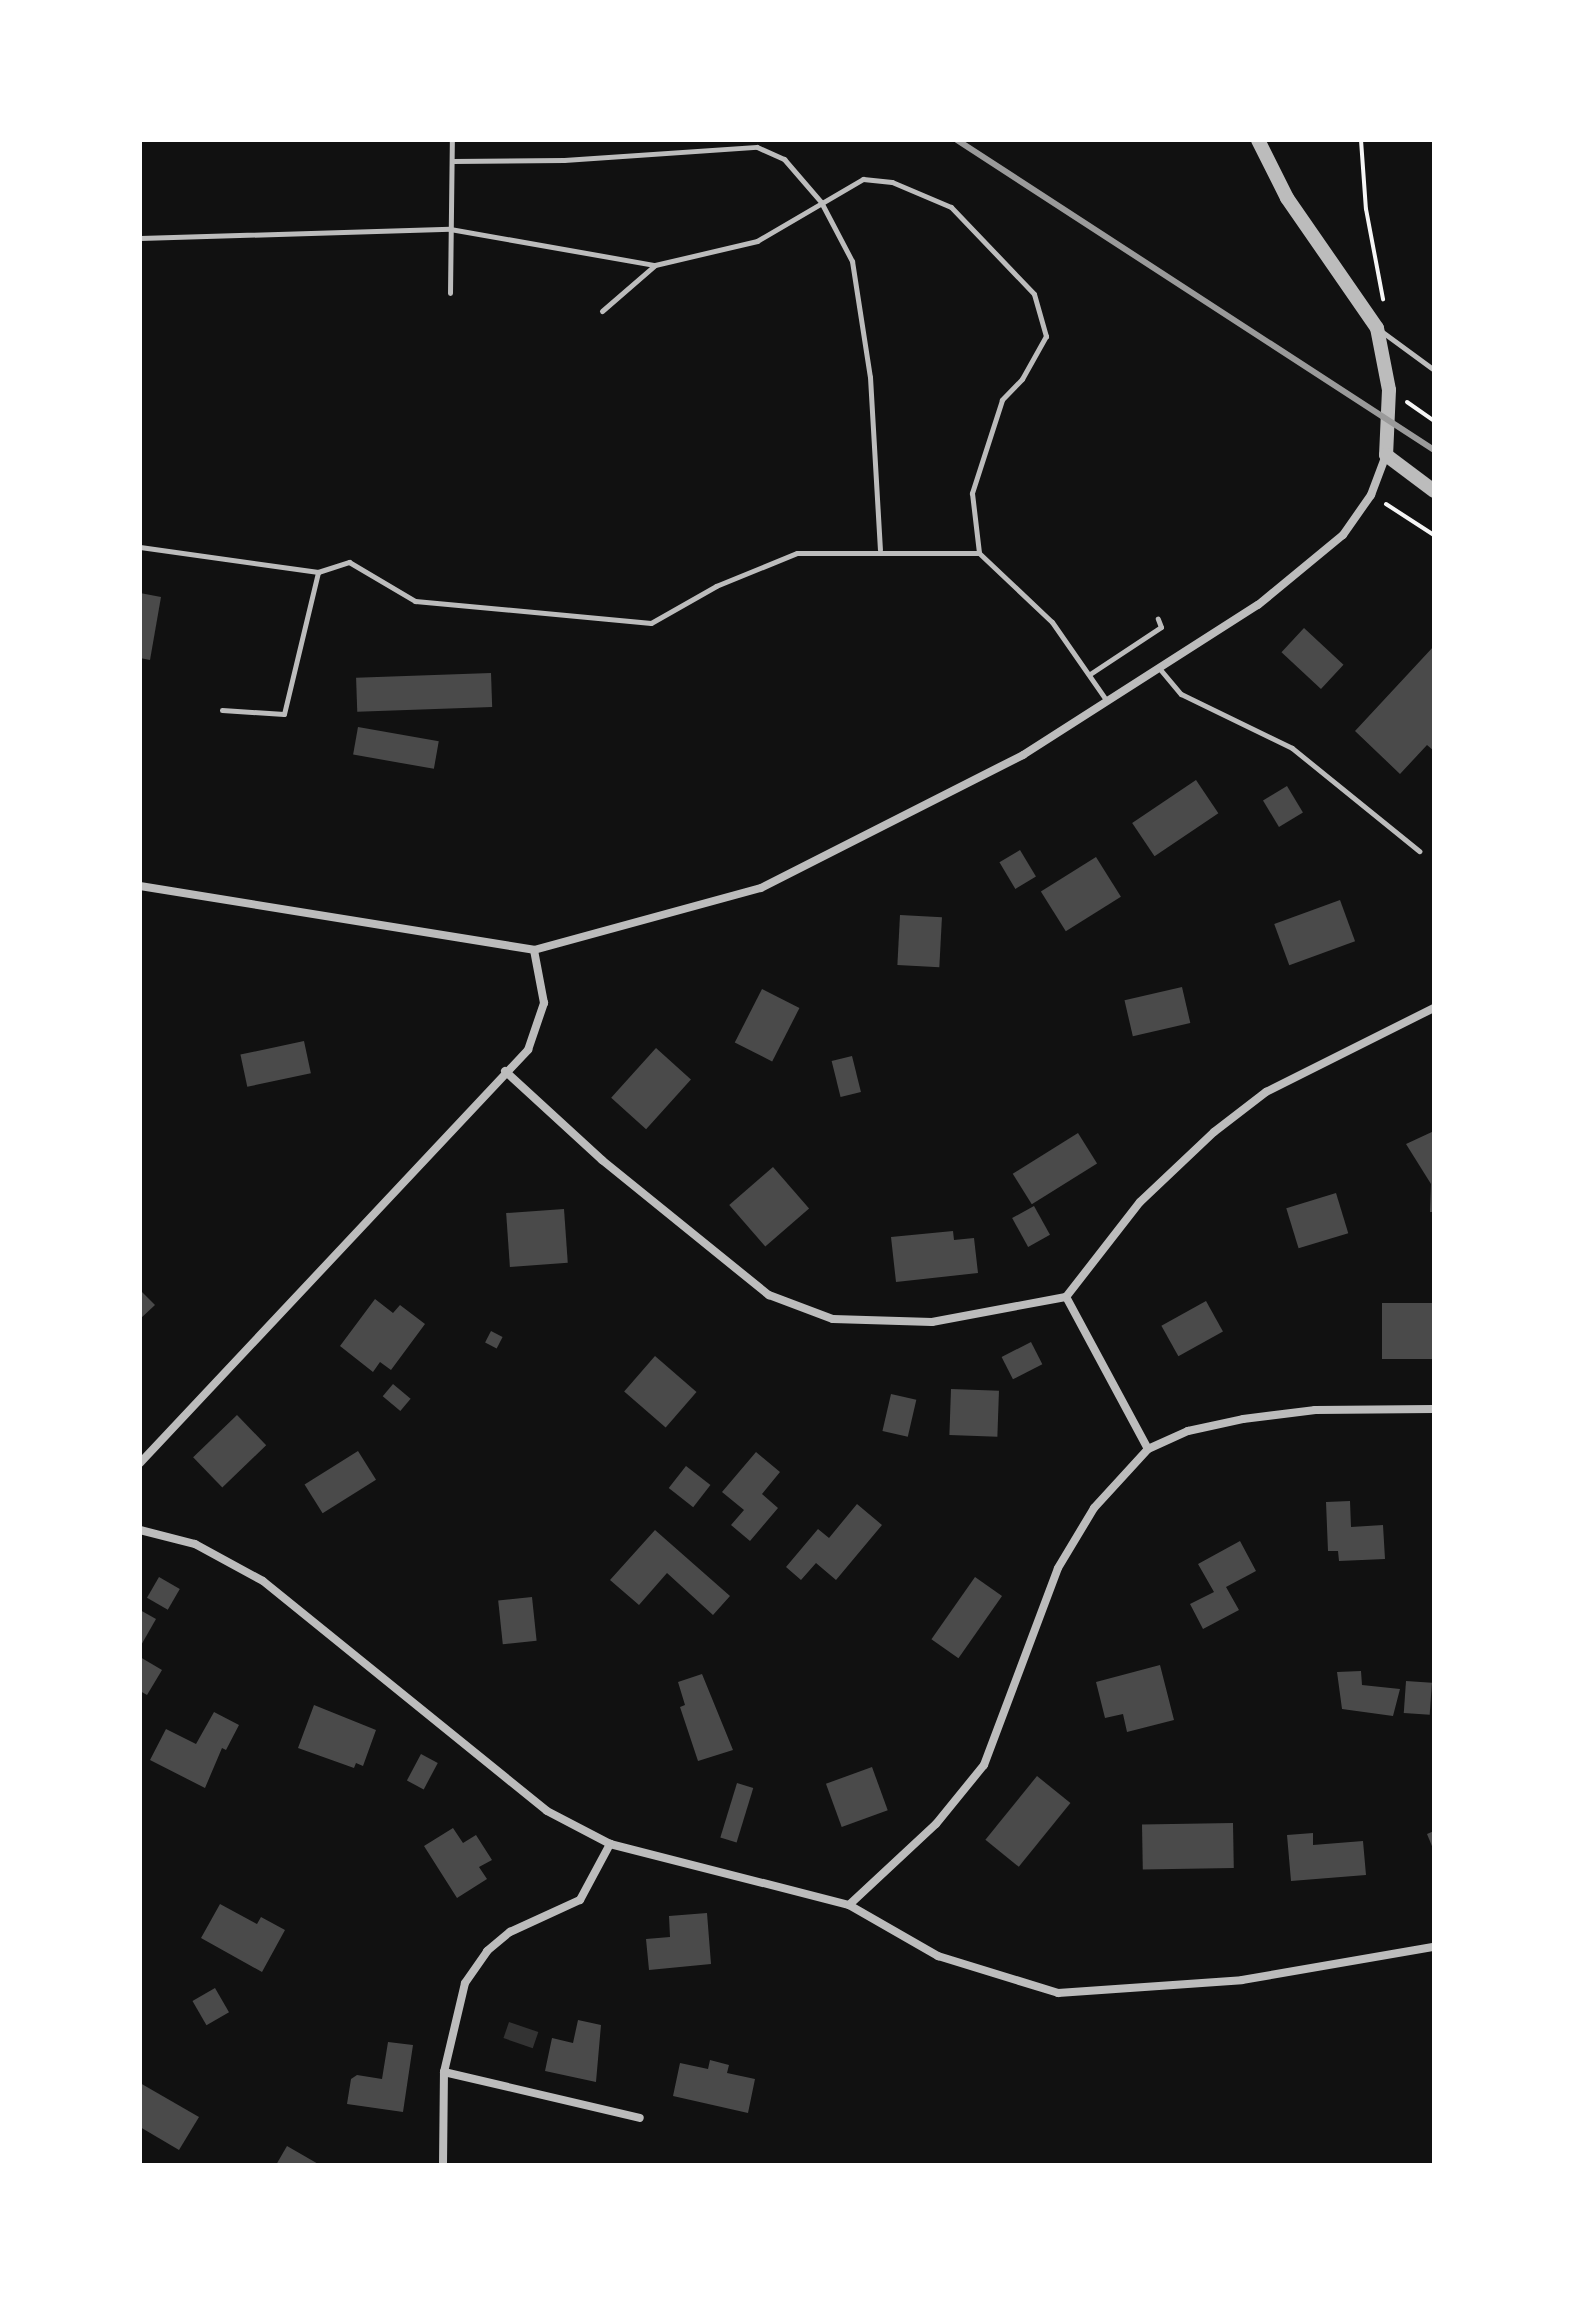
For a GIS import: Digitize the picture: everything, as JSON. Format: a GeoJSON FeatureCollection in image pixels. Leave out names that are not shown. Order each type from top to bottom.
{"type":"FeatureCollection","features":[{"type":"Feature","properties":{"kind":"street"},"geometry":{"type":"LineString","coordinates":[[140,886],[534,950],[761,888],[1023,755],[1258,605],[1343,535],[1371,495],[1386,455],[1389,390],[1374,323],[1287,198],[1258,140]]}},
{"type":"Feature","properties":{"kind":"street"},"geometry":{"type":"LineString","coordinates":[[1386,455],[1434,491]]}},
{"type":"Feature","properties":{"kind":"street"},"geometry":{"type":"LineString","coordinates":[[140,1463],[528,1050],[539,1028],[544,1003],[534,950]]}},
{"type":"Feature","properties":{"kind":"street"},"geometry":{"type":"LineString","coordinates":[[505,1071],[724,1263],[769,1295],[802,1311],[833,1319],[932,1322],[1066,1297],[1140,1202],[1214,1132],[1266,1092],[1434,1008]]}},
{"type":"Feature","properties":{"kind":"street"},"geometry":{"type":"LineString","coordinates":[[1066,1297],[1148,1449]]}},
{"type":"Feature","properties":{"kind":"street"},"geometry":{"type":"LineString","coordinates":[[849,1905],[936,1824],[984,1765],[1058,1568],[1094,1508],[1148,1449],[1188,1431],[1243,1419],[1315,1410],[1434,1409]]}},
{"type":"Feature","properties":{"kind":"street"},"geometry":{"type":"LineString","coordinates":[[140,1530],[195,1544],[263,1581],[499,1776],[547,1811],[610,1844],[849,1905],[938,1956],[1058,1993],[1242,1980],[1434,1947]]}},
{"type":"Feature","properties":{"kind":"street"},"geometry":{"type":"LineString","coordinates":[[443,2165],[444,2072],[465,1983],[487,1951],[510,1932],[580,1900],[610,1844]]}},
{"type":"Feature","properties":{"kind":"street"},"geometry":{"type":"LineString","coordinates":[[444,2072],[640,2118]]}},
{"type":"Feature","properties":{"kind":"lane"},"geometry":{"type":"LineString","coordinates":[[450,293],[452,140]]}},
{"type":"Feature","properties":{"kind":"lane"},"geometry":{"type":"LineString","coordinates":[[452,161],[564,160],[757,147],[784,159],[821,202],[852,261],[861,309],[880,550]]}},
{"type":"Feature","properties":{"kind":"lane"},"geometry":{"type":"LineString","coordinates":[[140,238],[450,229],[655,265],[757,241],[863,179],[892,182],[951,207],[1034,294],[1046,336],[1022,379],[1002,400],[972,493],[979,553],[1052,622],[1108,701]]}},
{"type":"Feature","properties":{"kind":"lane"},"geometry":{"type":"LineString","coordinates":[[602,311],[655,265]]}},
{"type":"Feature","properties":{"kind":"lane"},"geometry":{"type":"LineString","coordinates":[[1374,323],[1434,370]]}},
{"type":"Feature","properties":{"kind":"lane"},"geometry":{"type":"LineString","coordinates":[[140,547],[318,572],[349,562],[415,601],[651,623],[716,586],[797,553],[880,550],[979,553]]}},
{"type":"Feature","properties":{"kind":"lane"},"geometry":{"type":"LineString","coordinates":[[222,710],[284,714],[318,572]]}},
{"type":"Feature","properties":{"kind":"lane"},"geometry":{"type":"LineString","coordinates":[[1090,674],[1161,627],[1158,619]]}},
{"type":"Feature","properties":{"kind":"lane"},"geometry":{"type":"LineString","coordinates":[[1159,668],[1181,694],[1292,748],[1419,851]]}},
{"type":"Feature","properties":{"kind":"path"},"geometry":{"type":"LineString","coordinates":[[1361,140],[1366,209],[1383,300],[1374,323]]}},
{"type":"Feature","properties":{"kind":"path"},"geometry":{"type":"LineString","coordinates":[[1389,390],[1434,421]]}},
{"type":"Feature","properties":{"kind":"path"},"geometry":{"type":"LineString","coordinates":[[1371,495],[1434,535]]}},
{"type":"Feature","properties":{"kind":"shaded area"},"geometry":{"type":"Polygon","coordinates":[[[509,2022],[538,2032],[533,2048],[503,2038],[509,2022]]]}},
{"type":"Feature","properties":{"kind":"building"},"geometry":{"type":"Polygon","coordinates":[[[140,593],[161,597],[150,660],[140,658],[140,593]]]}},
{"type":"Feature","properties":{"kind":"building"},"geometry":{"type":"Polygon","coordinates":[[[1304,628],[1343,665],[1321,689],[1281,652],[1304,628]]]}},
{"type":"Feature","properties":{"kind":"building"},"geometry":{"type":"Polygon","coordinates":[[[1434,646],[1434,751],[1427,745],[1400,774],[1355,731],[1434,646]]]}},
{"type":"Feature","properties":{"kind":"building"},"geometry":{"type":"Polygon","coordinates":[[[491,673],[492,707],[357,712],[356,678],[491,673]]]}},
{"type":"Feature","properties":{"kind":"building"},"geometry":{"type":"Polygon","coordinates":[[[358,727],[439,741],[434,769],[353,755],[358,727]]]}},
{"type":"Feature","properties":{"kind":"building"},"geometry":{"type":"Polygon","coordinates":[[[1196,780],[1218,813],[1155,856],[1132,823],[1196,780]]]}},
{"type":"Feature","properties":{"kind":"building"},"geometry":{"type":"Polygon","coordinates":[[[1287,786],[1303,813],[1279,827],[1263,800],[1287,786]]]}},
{"type":"Feature","properties":{"kind":"building"},"geometry":{"type":"Polygon","coordinates":[[[1020,850],[1036,877],[1015,889],[999,862],[1020,850]]]}},
{"type":"Feature","properties":{"kind":"building"},"geometry":{"type":"Polygon","coordinates":[[[1096,857],[1121,897],[1066,931],[1041,891],[1096,857]]]}},
{"type":"Feature","properties":{"kind":"building"},"geometry":{"type":"Polygon","coordinates":[[[1340,900],[1355,941],[1289,965],[1274,924],[1340,900]]]}},
{"type":"Feature","properties":{"kind":"building"},"geometry":{"type":"Polygon","coordinates":[[[900,915],[942,917],[939,967],[897,965],[900,915]]]}},
{"type":"Feature","properties":{"kind":"building"},"geometry":{"type":"Polygon","coordinates":[[[1182,987],[1190,1023],[1133,1036],[1125,1000],[1182,987]]]}},
{"type":"Feature","properties":{"kind":"building"},"geometry":{"type":"Polygon","coordinates":[[[762,989],[799,1008],[772,1062],[735,1042],[762,989]]]}},
{"type":"Feature","properties":{"kind":"building"},"geometry":{"type":"Polygon","coordinates":[[[304,1041],[311,1073],[247,1087],[240,1055],[304,1041]]]}},
{"type":"Feature","properties":{"kind":"building"},"geometry":{"type":"Polygon","coordinates":[[[656,1048],[691,1079],[646,1129],[611,1098],[656,1048]]]}},
{"type":"Feature","properties":{"kind":"building"},"geometry":{"type":"Polygon","coordinates":[[[852,1056],[861,1092],[841,1097],[832,1061],[852,1056]]]}},
{"type":"Feature","properties":{"kind":"building"},"geometry":{"type":"Polygon","coordinates":[[[1434,1131],[1434,1212],[1430,1212],[1431,1184],[1406,1144],[1434,1131]]]}},
{"type":"Feature","properties":{"kind":"building"},"geometry":{"type":"Polygon","coordinates":[[[1078,1133],[1097,1164],[1032,1204],[1013,1174],[1078,1133]]]}},
{"type":"Feature","properties":{"kind":"building"},"geometry":{"type":"Polygon","coordinates":[[[773,1167],[809,1209],[765,1247],[729,1205],[773,1167]]]}},
{"type":"Feature","properties":{"kind":"building"},"geometry":{"type":"Polygon","coordinates":[[[1336,1193],[1348,1233],[1299,1248],[1286,1208],[1336,1193]]]}},
{"type":"Feature","properties":{"kind":"building"},"geometry":{"type":"Polygon","coordinates":[[[1034,1206],[1050,1235],[1028,1247],[1012,1218],[1034,1206]]]}},
{"type":"Feature","properties":{"kind":"building"},"geometry":{"type":"Polygon","coordinates":[[[564,1209],[568,1263],[510,1267],[506,1213],[564,1209]]]}},
{"type":"Feature","properties":{"kind":"building"},"geometry":{"type":"Polygon","coordinates":[[[953,1231],[954,1240],[974,1238],[978,1273],[896,1282],[891,1237],[953,1231]]]}},
{"type":"Feature","properties":{"kind":"building"},"geometry":{"type":"Polygon","coordinates":[[[140,1290],[155,1305],[140,1319],[140,1290]]]}},
{"type":"Feature","properties":{"kind":"building"},"geometry":{"type":"Polygon","coordinates":[[[375,1299],[393,1313],[400,1305],[425,1324],[391,1370],[380,1362],[373,1372],[340,1346],[375,1299]]]}},
{"type":"Feature","properties":{"kind":"building"},"geometry":{"type":"Polygon","coordinates":[[[1206,1301],[1223,1332],[1178,1356],[1161,1326],[1206,1301]]]}},
{"type":"Feature","properties":{"kind":"building"},"geometry":{"type":"Polygon","coordinates":[[[1382,1303],[1434,1303],[1434,1359],[1382,1359],[1382,1303]]]}},
{"type":"Feature","properties":{"kind":"building"},"geometry":{"type":"Polygon","coordinates":[[[491,1331],[503,1337],[497,1348],[485,1343],[491,1331]]]}},
{"type":"Feature","properties":{"kind":"building"},"geometry":{"type":"Polygon","coordinates":[[[1031,1342],[1042,1364],[1013,1379],[1002,1357],[1031,1342]]]}},
{"type":"Feature","properties":{"kind":"building"},"geometry":{"type":"Polygon","coordinates":[[[655,1356],[697,1392],[666,1428],[624,1391],[655,1356]]]}},
{"type":"Feature","properties":{"kind":"building"},"geometry":{"type":"Polygon","coordinates":[[[393,1384],[411,1399],[400,1411],[383,1396],[393,1384]]]}},
{"type":"Feature","properties":{"kind":"building"},"geometry":{"type":"Polygon","coordinates":[[[951,1389],[999,1391],[997,1437],[949,1435],[951,1389]]]}},
{"type":"Feature","properties":{"kind":"building"},"geometry":{"type":"Polygon","coordinates":[[[891,1394],[916,1400],[908,1437],[882,1431],[891,1394]]]}},
{"type":"Feature","properties":{"kind":"building"},"geometry":{"type":"Polygon","coordinates":[[[237,1415],[266,1445],[222,1488],[193,1457],[237,1415]]]}},
{"type":"Feature","properties":{"kind":"building"},"geometry":{"type":"Polygon","coordinates":[[[358,1451],[376,1480],[323,1513],[305,1484],[358,1451]]]}},
{"type":"Feature","properties":{"kind":"building"},"geometry":{"type":"Polygon","coordinates":[[[756,1452],[780,1472],[762,1494],[778,1508],[750,1541],[731,1525],[744,1510],[722,1492],[756,1452]]]}},
{"type":"Feature","properties":{"kind":"building"},"geometry":{"type":"Polygon","coordinates":[[[686,1466],[710,1485],[693,1507],[669,1488],[686,1466]]]}},
{"type":"Feature","properties":{"kind":"building"},"geometry":{"type":"Polygon","coordinates":[[[1350,1501],[1351,1527],[1383,1525],[1385,1559],[1339,1561],[1338,1551],[1328,1551],[1326,1502],[1350,1501]]]}},
{"type":"Feature","properties":{"kind":"building"},"geometry":{"type":"Polygon","coordinates":[[[857,1504],[882,1525],[836,1580],[816,1563],[801,1580],[786,1567],[818,1529],[829,1538],[857,1504]]]}},
{"type":"Feature","properties":{"kind":"building"},"geometry":{"type":"Polygon","coordinates":[[[655,1530],[730,1596],[713,1615],[667,1573],[639,1605],[610,1580],[655,1530]]]}},
{"type":"Feature","properties":{"kind":"building"},"geometry":{"type":"Polygon","coordinates":[[[1240,1541],[1256,1571],[1226,1587],[1239,1610],[1203,1629],[1190,1604],[1214,1592],[1198,1564],[1240,1541]]]}},
{"type":"Feature","properties":{"kind":"building"},"geometry":{"type":"Polygon","coordinates":[[[159,1577],[180,1589],[168,1610],[147,1598],[159,1577]]]}},
{"type":"Feature","properties":{"kind":"building"},"geometry":{"type":"Polygon","coordinates":[[[975,1577],[1002,1596],[958,1658],[931,1639],[975,1577]]]}},
{"type":"Feature","properties":{"kind":"building"},"geometry":{"type":"Polygon","coordinates":[[[532,1597],[537,1641],[503,1644],[498,1601],[532,1597]]]}},
{"type":"Feature","properties":{"kind":"building"},"geometry":{"type":"Polygon","coordinates":[[[140,1610],[156,1619],[140,1647],[140,1610]]]}},
{"type":"Feature","properties":{"kind":"building"},"geometry":{"type":"Polygon","coordinates":[[[140,1657],[162,1670],[147,1695],[140,1691],[140,1657]]]}},
{"type":"Feature","properties":{"kind":"building"},"geometry":{"type":"Polygon","coordinates":[[[1160,1665],[1174,1720],[1127,1732],[1123,1714],[1105,1718],[1096,1682],[1160,1665]]]}},
{"type":"Feature","properties":{"kind":"building"},"geometry":{"type":"Polygon","coordinates":[[[1361,1671],[1362,1685],[1400,1689],[1393,1716],[1342,1709],[1337,1672],[1361,1671]]]}},
{"type":"Feature","properties":{"kind":"building"},"geometry":{"type":"Polygon","coordinates":[[[702,1674],[733,1750],[698,1761],[680,1707],[685,1705],[678,1682],[702,1674]]]}},
{"type":"Feature","properties":{"kind":"building"},"geometry":{"type":"Polygon","coordinates":[[[1406,1681],[1432,1683],[1430,1715],[1404,1713],[1406,1681]]]}},
{"type":"Feature","properties":{"kind":"building"},"geometry":{"type":"Polygon","coordinates":[[[314,1705],[376,1730],[363,1766],[356,1763],[354,1768],[298,1748],[314,1705]]]}},
{"type":"Feature","properties":{"kind":"building"},"geometry":{"type":"Polygon","coordinates":[[[214,1712],[239,1725],[226,1750],[222,1748],[205,1788],[150,1760],[166,1729],[196,1744],[214,1712]]]}},
{"type":"Feature","properties":{"kind":"building"},"geometry":{"type":"Polygon","coordinates":[[[421,1754],[438,1763],[424,1789],[407,1780],[421,1754]]]}},
{"type":"Feature","properties":{"kind":"building"},"geometry":{"type":"Polygon","coordinates":[[[872,1767],[888,1810],[842,1827],[826,1784],[872,1767]]]}},
{"type":"Feature","properties":{"kind":"building"},"geometry":{"type":"Polygon","coordinates":[[[1037,1776],[1070,1803],[1019,1867],[985,1840],[1037,1776]]]}},
{"type":"Feature","properties":{"kind":"building"},"geometry":{"type":"Polygon","coordinates":[[[737,1783],[753,1788],[737,1842],[720,1838],[737,1783]]]}},
{"type":"Feature","properties":{"kind":"building"},"geometry":{"type":"Polygon","coordinates":[[[1233,1823],[1234,1868],[1143,1870],[1142,1825],[1233,1823]]]}},
{"type":"Feature","properties":{"kind":"building"},"geometry":{"type":"Polygon","coordinates":[[[453,1828],[463,1843],[476,1835],[492,1860],[479,1867],[487,1879],[457,1898],[424,1846],[453,1828]]]}},
{"type":"Feature","properties":{"kind":"building"},"geometry":{"type":"Polygon","coordinates":[[[1434,1831],[1434,1851],[1427,1834],[1434,1831]]]}},
{"type":"Feature","properties":{"kind":"building"},"geometry":{"type":"Polygon","coordinates":[[[1313,1833],[1313,1845],[1363,1841],[1366,1875],[1291,1881],[1287,1835],[1313,1833]]]}},
{"type":"Feature","properties":{"kind":"building"},"geometry":{"type":"Polygon","coordinates":[[[220,1904],[257,1924],[261,1917],[285,1930],[262,1972],[201,1938],[220,1904]]]}},
{"type":"Feature","properties":{"kind":"building"},"geometry":{"type":"Polygon","coordinates":[[[707,1913],[711,1964],[649,1970],[646,1939],[670,1937],[669,1916],[707,1913]]]}},
{"type":"Feature","properties":{"kind":"building"},"geometry":{"type":"Polygon","coordinates":[[[215,1988],[229,2012],[206,2025],[192,2001],[215,1988]]]}},
{"type":"Feature","properties":{"kind":"building"},"geometry":{"type":"Polygon","coordinates":[[[578,2020],[601,2025],[596,2082],[545,2071],[552,2038],[573,2043],[578,2020]]]}},
{"type":"Feature","properties":{"kind":"building"},"geometry":{"type":"Polygon","coordinates":[[[388,2042],[413,2045],[403,2112],[347,2104],[351,2079],[357,2075],[382,2079],[388,2042]]]}},
{"type":"Feature","properties":{"kind":"building"},"geometry":{"type":"Polygon","coordinates":[[[710,2060],[729,2065],[727,2073],[755,2079],[748,2113],[673,2096],[680,2063],[708,2069],[710,2060]]]}},
{"type":"Feature","properties":{"kind":"building"},"geometry":{"type":"Polygon","coordinates":[[[140,2083],[199,2117],[179,2150],[140,2127],[140,2083]]]}},
{"type":"Feature","properties":{"kind":"building"},"geometry":{"type":"Polygon","coordinates":[[[287,2146],[320,2165],[276,2165],[287,2146]]]}},
{"type":"Feature","properties":{"kind":"railway"},"geometry":{"type":"LineString","coordinates":[[957,140],[1434,450]]}}]}
